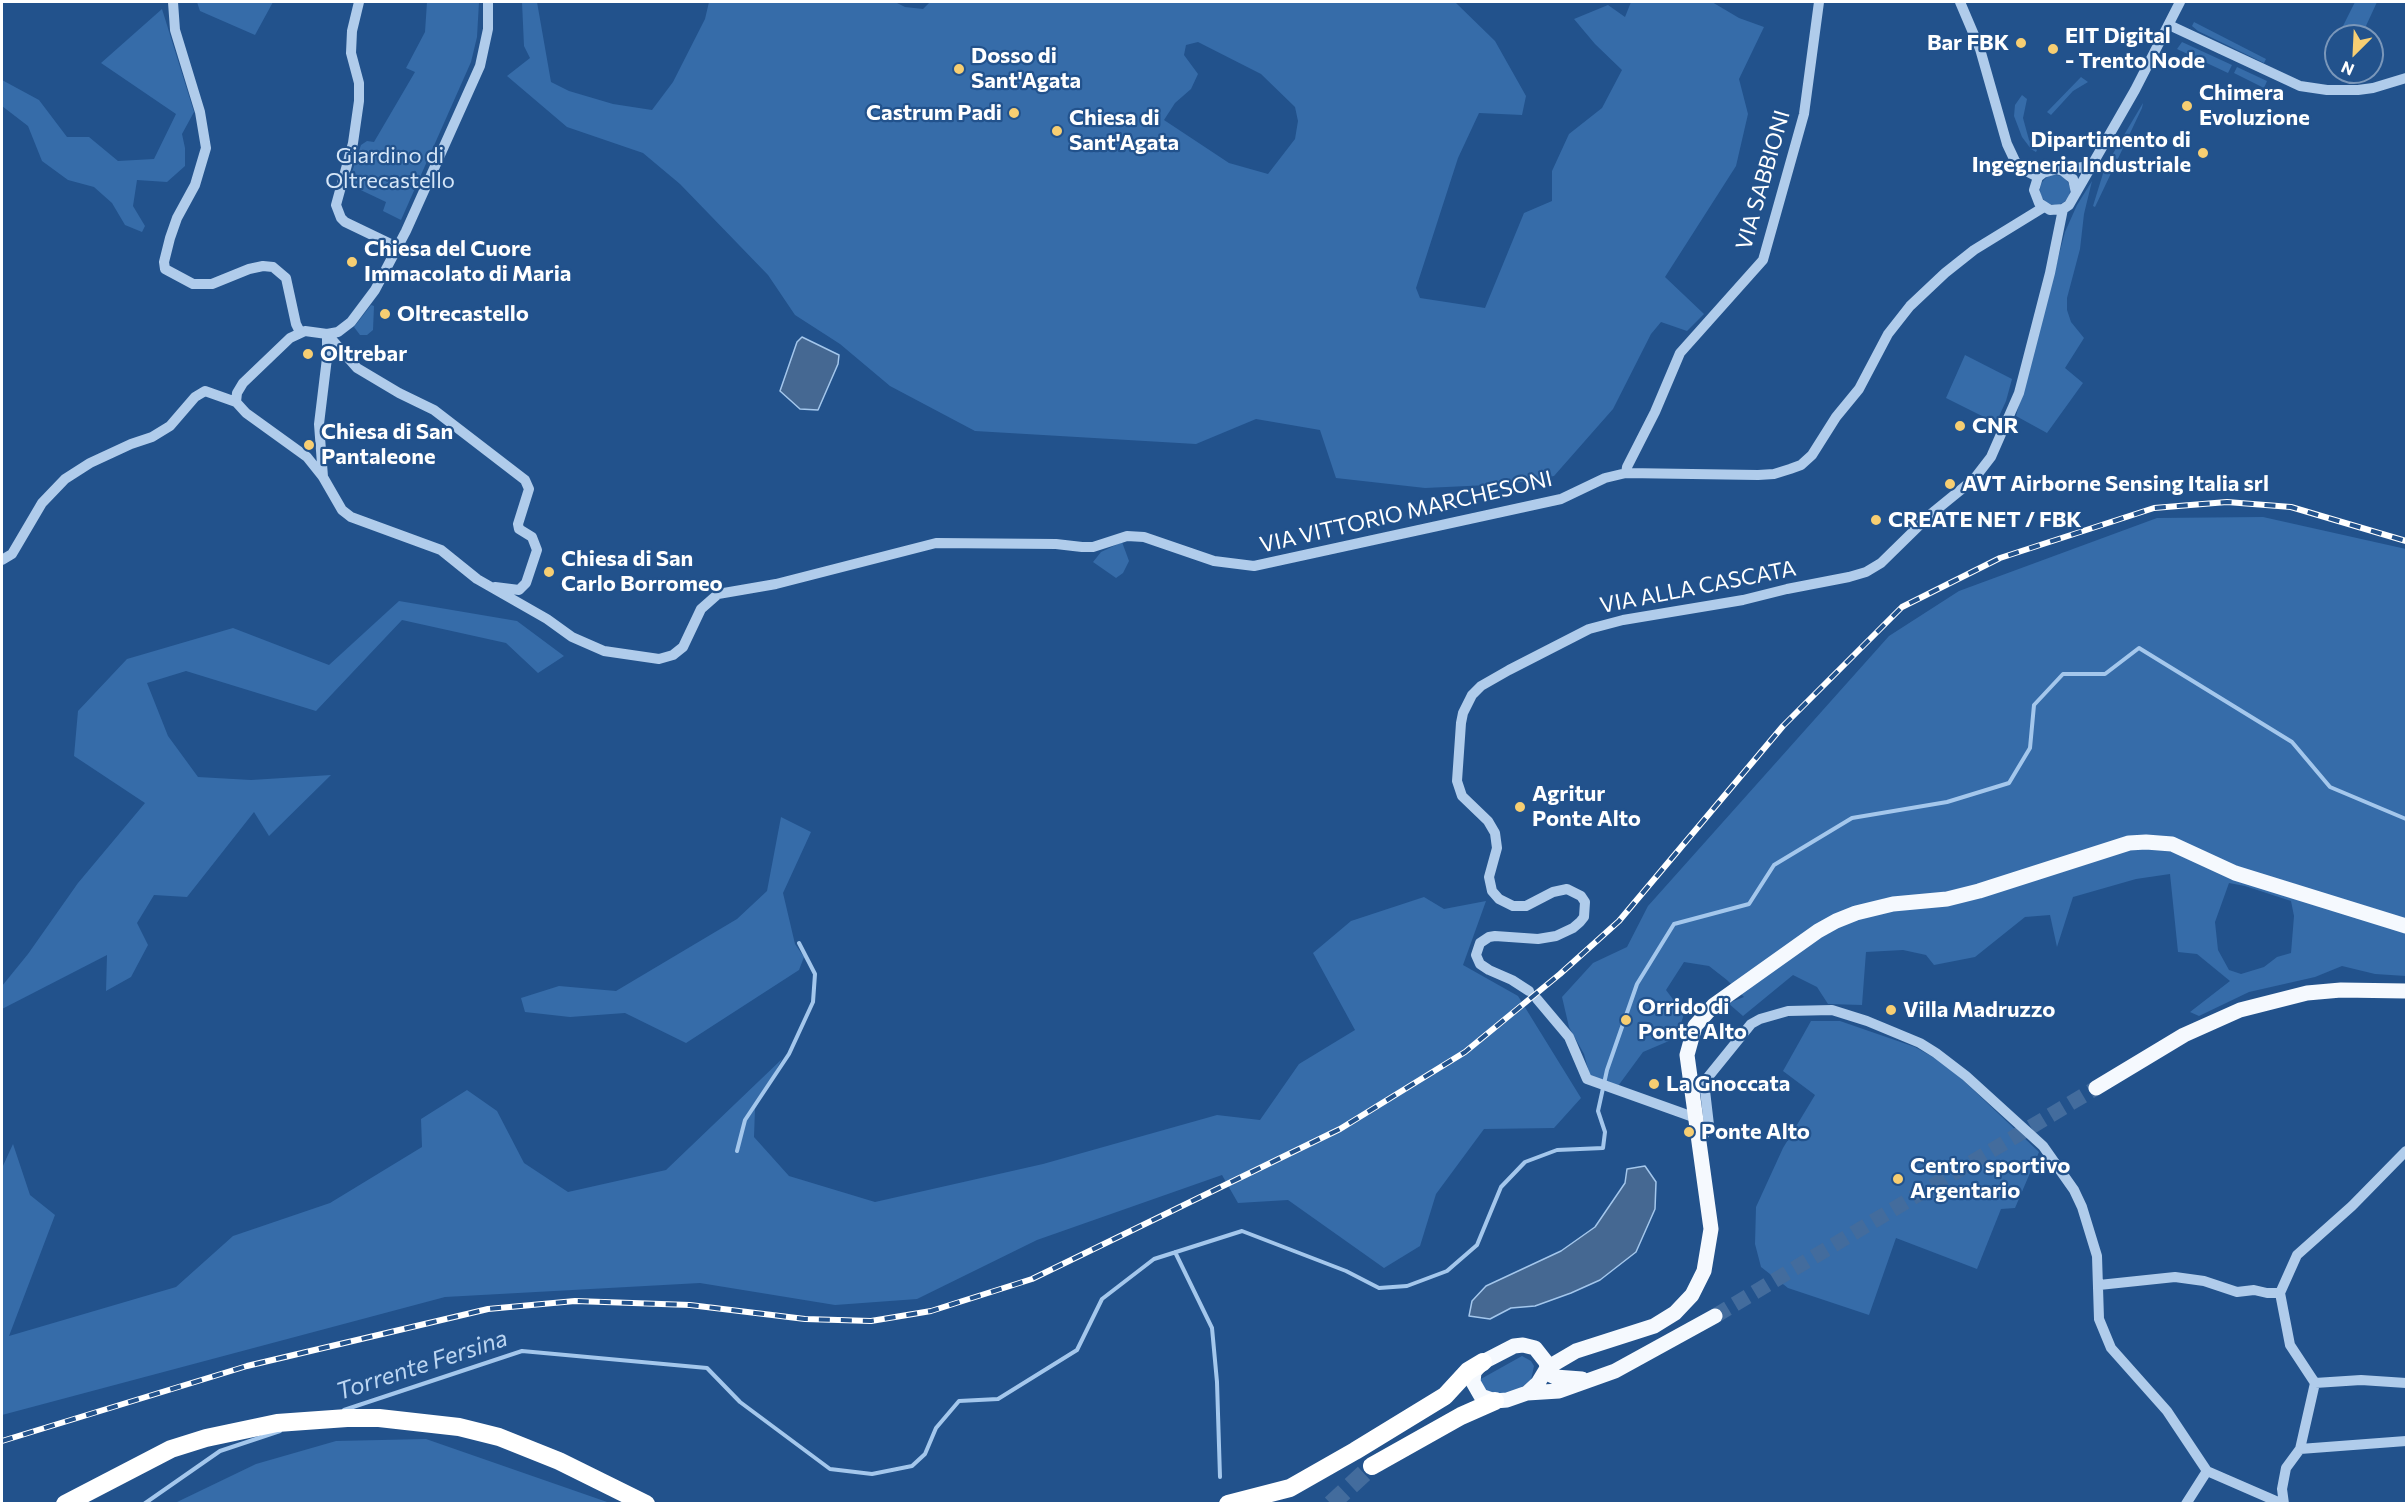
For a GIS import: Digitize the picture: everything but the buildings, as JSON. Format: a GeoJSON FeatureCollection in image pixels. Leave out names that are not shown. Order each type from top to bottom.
{"type":"FeatureCollection","features":[{"type":"Feature","properties":{"kind":"highway"},"geometry":{"type":"LineString","coordinates":[[1228,1503],[1290,1488],[1445,1396],[1468,1371],[1483,1362]]}},
{"type":"Feature","properties":{"kind":"highway"},"geometry":{"type":"LineString","coordinates":[[1372,1466],[1461,1416],[1495,1401]]}},
{"type":"Feature","properties":{"kind":"highway"},"geometry":{"type":"LineString","coordinates":[[65,1503],[171,1449],[250,1428],[312,1419],[379,1418],[459,1427],[499,1437],[559,1461],[646,1503]]}},
{"type":"Feature","properties":{"kind":"main road"},"geometry":{"type":"LineString","coordinates":[[1527,1393],[1538,1383],[1546,1370],[1576,1351],[1666,1320],[1685,1305],[1699,1283],[1709,1250],[1711,1229],[1687,1055],[1690,1039],[1698,1021],[1714,1005],[1818,931],[1856,913],[1893,904],[1947,899],[2129,843],[2146,842],[2172,844],[2235,873],[2406,926]]}},
{"type":"Feature","properties":{"kind":"main road"},"geometry":{"type":"LineString","coordinates":[[2096,1088],[2184,1035],[2240,1010],[2307,993],[2351,989],[2406,991]]}},
{"type":"Feature","properties":{"kind":"main road"},"geometry":{"type":"LineString","coordinates":[[1594,1379],[1555,1377],[1546,1370],[1541,1354],[1529,1345],[1514,1346],[1483,1362],[1474,1372],[1473,1382],[1481,1396],[1495,1401],[1507,1401],[1527,1393],[1559,1391],[1594,1379],[1639,1359],[1715,1316]]}},
{"type":"Feature","properties":{"kind":"main road"},"geometry":{"type":"LineString","coordinates":[[1535,1348],[1576,1351]]}},
{"type":"Feature","properties":{"kind":"street"},"geometry":{"type":"LineString","coordinates":[[173,2],[175,30],[200,112],[206,148],[204,162],[195,185],[170,238],[164,262],[165,269],[193,284],[212,284],[249,269],[263,266],[273,267],[286,278],[296,324],[300,332]]}},
{"type":"Feature","properties":{"kind":"street"},"geometry":{"type":"LineString","coordinates":[[359,2],[352,31],[351,53],[358,83],[359,101],[353,143],[336,205],[340,218],[345,222],[398,247]]}},
{"type":"Feature","properties":{"kind":"street"},"geometry":{"type":"LineString","coordinates":[[2,560],[12,554],[42,503],[65,478],[131,444],[152,437],[170,426],[195,397],[206,391],[236,402],[237,393],[243,383],[290,338],[300,332],[327,334],[338,332],[357,314],[375,290],[398,247],[480,66],[486,44],[488,2]]}},
{"type":"Feature","properties":{"kind":"street","name":"VIA SABBIONI"},"geometry":{"type":"LineString","coordinates":[[1626,473],[1626,467],[1655,412],[1680,353],[1763,260],[1804,114],[1819,2]]}},
{"type":"Feature","properties":{"kind":"street"},"geometry":{"type":"LineString","coordinates":[[1960,2],[1980,49],[2007,144],[2020,165],[2038,177]]}},
{"type":"Feature","properties":{"kind":"street"},"geometry":{"type":"LineString","coordinates":[[2092,165],[2063,171],[2050,170],[2038,177],[2034,190],[2038,203],[2050,210],[2063,209],[2069,205],[2092,165],[2169,25],[2180,2]]}},
{"type":"Feature","properties":{"kind":"street"},"geometry":{"type":"LineString","coordinates":[[2169,25],[2300,86],[2327,90],[2358,90],[2406,78]]}},
{"type":"Feature","properties":{"kind":"street"},"geometry":{"type":"LineString","coordinates":[[2063,171],[2073,179],[2076,193]]}},
{"type":"Feature","properties":{"kind":"street","name":"VIA VITTORIO MARCHESONI"},"geometry":{"type":"LineString","coordinates":[[236,402],[246,413],[308,457],[323,477],[342,510],[351,517],[441,550],[488,586],[547,619],[572,637],[604,651],[659,659],[673,655],[683,647],[701,609],[718,594],[785,582],[936,543],[1056,544],[1082,548],[1093,547],[1127,536],[1144,537],[1214,561],[1254,566],[1561,499],[1605,478],[1626,473],[1758,475],[1774,474],[1802,465],[1812,455],[1836,417],[1859,389],[1888,334],[1910,306],[1944,273],[1974,250],[2044,207]]}},
{"type":"Feature","properties":{"kind":"street","name":"VIA ALLA CASCATA"},"geometry":{"type":"LineString","coordinates":[[1696,1118],[1594,1083],[1584,1074],[1569,1037],[1533,995],[1512,980],[1480,964],[1476,954],[1480,943],[1489,937],[1538,939],[1556,936],[1574,928],[1580,922],[1584,917],[1585,902],[1574,891],[1560,890],[1526,906],[1513,906],[1499,899],[1492,891],[1489,877],[1497,848],[1495,833],[1488,821],[1462,796],[1457,781],[1463,713],[1472,695],[1481,686],[1589,629],[1623,620],[1743,600],[1849,577],[1866,572],[1881,563],[1931,514],[1974,479],[1991,457],[2019,393],[2050,273],[2063,209]]}},
{"type":"Feature","properties":{"kind":"street"},"geometry":{"type":"LineString","coordinates":[[327,334],[357,368],[399,393],[434,410],[525,480],[529,489],[518,524],[519,529],[532,537],[537,550],[526,584],[519,590],[488,586]]}},
{"type":"Feature","properties":{"kind":"street","name":"VIA VITTORIO MARCHESONI"},"geometry":{"type":"LineString","coordinates":[[323,477],[319,424],[327,358],[327,334]]}},
{"type":"Feature","properties":{"kind":"street"},"geometry":{"type":"LineString","coordinates":[[1699,1135],[1704,1135],[1709,1125],[1704,1082],[1742,1034],[1757,1020],[1788,1011],[1832,1010],[1867,1021],[1920,1043],[1951,1064],[1995,1101],[2049,1153],[2074,1190],[2082,1207],[2097,1256],[2100,1285],[2099,1319],[2111,1348],[2167,1411],[2207,1471],[2284,1503]]}},
{"type":"Feature","properties":{"kind":"street"},"geometry":{"type":"LineString","coordinates":[[2284,1503],[2282,1489],[2286,1468],[2300,1449],[2315,1383],[2290,1345],[2280,1293],[2297,1255],[2352,1206],[2406,1151]]}},
{"type":"Feature","properties":{"kind":"street"},"geometry":{"type":"LineString","coordinates":[[2100,1285],[2175,1277],[2204,1281],[2237,1292],[2254,1290],[2280,1293]]}},
{"type":"Feature","properties":{"kind":"street"},"geometry":{"type":"LineString","coordinates":[[2315,1383],[2361,1380],[2406,1383]]}},
{"type":"Feature","properties":{"kind":"street"},"geometry":{"type":"LineString","coordinates":[[2300,1449],[2406,1441]]}},
{"type":"Feature","properties":{"kind":"street"},"geometry":{"type":"LineString","coordinates":[[2186,1503],[2207,1471]]}},
{"type":"Feature","properties":{"kind":"green space"},"geometry":{"type":"Polygon","coordinates":[[[197,2],[273,2],[255,35],[200,11],[197,2]]]}},
{"type":"Feature","properties":{"kind":"green space","name":"Giardino di Oltrecastello"},"geometry":{"type":"Polygon","coordinates":[[[427,2],[479,2],[477,37],[471,62],[401,220],[383,211],[386,202],[348,184],[361,145],[367,141],[374,142],[415,72],[406,68],[425,32],[427,2]]]}},
{"type":"Feature","properties":{"kind":"green space"},"geometry":{"type":"Polygon","coordinates":[[[522,2],[537,2],[551,82],[569,91],[613,104],[652,110],[673,82],[705,19],[709,2],[895,2],[905,7],[923,9],[930,2],[1455,2],[1495,41],[1526,96],[1522,115],[1479,113],[1458,158],[1416,288],[1420,298],[1485,308],[1524,213],[1552,201],[1552,171],[1569,134],[1602,108],[1622,70],[1595,44],[1574,19],[1608,5],[1625,17],[1631,2],[1712,2],[1739,18],[1764,27],[1739,79],[1748,114],[1736,166],[1665,277],[1704,314],[1687,331],[1661,322],[1651,334],[1613,409],[1554,476],[1510,484],[1425,488],[1336,478],[1320,430],[1256,419],[1196,444],[975,431],[890,386],[840,344],[795,315],[768,275],[680,184],[643,153],[567,127],[507,76],[530,58],[524,46],[522,2]],[[1198,42],[1186,45],[1184,55],[1198,74],[1191,89],[1175,103],[1164,120],[1229,163],[1268,174],[1295,139],[1298,121],[1295,107],[1261,74],[1198,42]]]}},
{"type":"Feature","properties":{"kind":"green space"},"geometry":{"type":"Polygon","coordinates":[[[2355,2],[2377,2],[2367,24],[2344,24],[2355,2]]]}},
{"type":"Feature","properties":{"kind":"green space"},"geometry":{"type":"Polygon","coordinates":[[[162,9],[194,112],[182,134],[185,166],[167,182],[137,180],[133,206],[145,226],[142,232],[125,225],[112,203],[94,187],[68,180],[42,161],[28,126],[2,106],[2,80],[39,100],[67,137],[89,137],[118,161],[154,159],[176,114],[101,63],[162,9]]]}},
{"type":"Feature","properties":{"kind":"green space"},"geometry":{"type":"Polygon","coordinates":[[[2194,22],[2266,59],[2264,63],[2198,31],[2192,26],[2194,22]]]}},
{"type":"Feature","properties":{"kind":"green space"},"geometry":{"type":"Polygon","coordinates":[[[2182,42],[2232,65],[2228,73],[2177,49],[2182,42]]]}},
{"type":"Feature","properties":{"kind":"green space"},"geometry":{"type":"Polygon","coordinates":[[[2237,67],[2267,81],[2264,88],[2234,73],[2237,67]]]}},
{"type":"Feature","properties":{"kind":"green space"},"geometry":{"type":"Polygon","coordinates":[[[2081,77],[2088,82],[2073,91],[2051,115],[2047,112],[2081,77]]]}},
{"type":"Feature","properties":{"kind":"green space"},"geometry":{"type":"Polygon","coordinates":[[[2022,95],[2027,99],[2023,118],[2029,140],[2037,150],[2036,152],[2022,137],[2014,116],[2015,105],[2022,95]]]}},
{"type":"Feature","properties":{"kind":"green space"},"geometry":{"type":"Polygon","coordinates":[[[2143,103],[2095,207],[2093,206],[2105,167],[2143,103]]]}},
{"type":"Feature","properties":{"kind":"green space"},"geometry":{"type":"Polygon","coordinates":[[[2055,175],[2066,179],[2070,190],[2066,201],[2055,205],[2044,201],[2040,190],[2044,179],[2055,175]]]}},
{"type":"Feature","properties":{"kind":"green space"},"geometry":{"type":"Polygon","coordinates":[[[2092,181],[2084,214],[2080,249],[2067,298],[2067,310],[2071,322],[2084,338],[2065,368],[2083,383],[2047,433],[2016,416],[2065,232],[2077,205],[2092,181]]]}},
{"type":"Feature","properties":{"kind":"green space"},"geometry":{"type":"Polygon","coordinates":[[[371,305],[374,306],[373,330],[367,335],[360,335],[354,327],[371,305]]]}},
{"type":"Feature","properties":{"kind":"green space"},"geometry":{"type":"Polygon","coordinates":[[[1965,355],[2012,379],[2006,401],[1996,423],[1946,398],[1965,355]]]}},
{"type":"Feature","properties":{"kind":"green space"},"geometry":{"type":"Polygon","coordinates":[[[2263,517],[2406,549],[2406,976],[2375,974],[2342,966],[2315,977],[2249,992],[2199,1016],[2190,1012],[2230,981],[2197,954],[2178,952],[2170,874],[2136,879],[2073,897],[2057,947],[2050,915],[2025,917],[1975,957],[1934,965],[1926,955],[1903,950],[1866,952],[1862,1005],[1828,1004],[1817,987],[1793,975],[1743,1016],[1728,1003],[1744,997],[1727,980],[1709,966],[1684,962],[1666,990],[1684,1014],[1676,1038],[1643,1052],[1618,1086],[1590,1076],[1584,1054],[1569,1027],[1562,997],[1593,963],[1627,947],[1648,906],[1889,636],[1959,591],[2157,518],[2263,517]],[[2229,883],[2215,922],[2218,950],[2229,970],[2241,974],[2264,967],[2277,957],[2291,953],[2294,916],[2291,901],[2229,883]]]}},
{"type":"Feature","properties":{"kind":"green space"},"geometry":{"type":"Polygon","coordinates":[[[1122,542],[1129,561],[1123,573],[1116,578],[1093,562],[1101,552],[1122,542]]]}},
{"type":"Feature","properties":{"kind":"green space"},"geometry":{"type":"Polygon","coordinates":[[[399,601],[517,621],[564,656],[538,673],[506,643],[402,620],[316,711],[186,671],[147,683],[168,736],[198,777],[251,780],[331,775],[269,836],[254,812],[187,897],[154,895],[137,923],[148,945],[131,977],[106,991],[107,955],[2,1009],[2,986],[28,954],[78,883],[145,803],[74,756],[78,711],[127,659],[233,628],[329,665],[399,601]]]}},
{"type":"Feature","properties":{"kind":"green space"},"geometry":{"type":"Polygon","coordinates":[[[781,817],[811,832],[783,893],[795,944],[804,957],[799,970],[686,1043],[625,1013],[570,1017],[525,1012],[521,998],[559,986],[616,991],[737,919],[767,891],[781,817]]]}},
{"type":"Feature","properties":{"kind":"green space"},"geometry":{"type":"Polygon","coordinates":[[[1424,897],[1444,909],[1486,901],[1463,965],[1518,996],[1581,1098],[1554,1128],[1484,1129],[1436,1194],[1420,1246],[1384,1268],[1288,1200],[1238,1203],[1222,1175],[1037,1240],[917,1299],[835,1305],[700,1283],[445,1297],[2,1415],[2,1168],[13,1144],[30,1195],[55,1215],[9,1336],[176,1287],[233,1236],[330,1203],[422,1147],[421,1119],[467,1090],[497,1111],[524,1163],[568,1192],[666,1170],[782,1059],[755,1109],[754,1137],[789,1176],[875,1202],[1043,1164],[1217,1115],[1260,1120],[1299,1064],[1355,1030],[1313,953],[1351,921],[1424,897]]]}},
{"type":"Feature","properties":{"kind":"green space","name":"Centro sportivo Argentario"},"geometry":{"type":"Polygon","coordinates":[[[1811,1021],[1840,1021],[1915,1047],[1947,1065],[2039,1152],[2015,1208],[2001,1209],[1977,1269],[1896,1238],[1869,1315],[1788,1288],[1761,1267],[1755,1244],[1756,1207],[1783,1148],[1815,1095],[1783,1071],[1811,1021]]]}},
{"type":"Feature","properties":{"kind":"green space"},"geometry":{"type":"Polygon","coordinates":[[[1522,1356],[1531,1361],[1534,1366],[1531,1380],[1514,1393],[1489,1395],[1479,1380],[1522,1356]]]}},
{"type":"Feature","properties":{"kind":"green space"},"geometry":{"type":"Polygon","coordinates":[[[426,1439],[610,1503],[175,1503],[256,1464],[336,1441],[426,1439]]]}},
{"type":"Feature","properties":{"kind":"shaded area"},"geometry":{"type":"Polygon","coordinates":[[[802,337],[839,355],[838,364],[818,410],[800,409],[780,391],[797,342],[802,337]]]}},
{"type":"Feature","properties":{"kind":"shaded area"},"geometry":{"type":"Polygon","coordinates":[[[1645,1166],[1656,1182],[1655,1209],[1636,1252],[1600,1280],[1571,1293],[1535,1306],[1511,1308],[1490,1319],[1469,1316],[1472,1301],[1486,1286],[1561,1251],[1595,1227],[1625,1183],[1627,1169],[1645,1166]]]}},
{"type":"Feature","properties":{"kind":"waterway","name":"Torrente Fersina"},"geometry":{"type":"LineString","coordinates":[[344,1410],[522,1351],[707,1368],[740,1402],[830,1469],[872,1474],[912,1466],[925,1454],[936,1428],[959,1401],[998,1399],[1077,1350],[1102,1299],[1154,1259],[1242,1231],[1346,1271],[1379,1288],[1407,1286],[1447,1271],[1477,1245],[1501,1187],[1525,1162],[1557,1150],[1603,1148],[1605,1132],[1598,1111],[1607,1070],[1637,984],[1674,924],[1749,904],[1774,865],[1852,818],[1947,802],[2009,783],[2030,748],[2034,705],[2063,674],[2105,674],[2139,648],[2292,742],[2330,787],[2406,819]]}},
{"type":"Feature","properties":{"kind":"waterway"},"geometry":{"type":"LineString","coordinates":[[737,1151],[745,1120],[789,1054],[813,1002],[815,974],[799,943]]}},
{"type":"Feature","properties":{"kind":"waterway"},"geometry":{"type":"LineString","coordinates":[[1175,1252],[1212,1328],[1217,1382],[1220,1477]]}},
{"type":"Feature","properties":{"kind":"waterway","name":"Torrente Fersina"},"geometry":{"type":"LineString","coordinates":[[144,1504],[220,1451],[280,1431]]}},
{"type":"Feature","properties":{"kind":"tunnel"},"geometry":{"type":"LineString","coordinates":[[1715,1316],[2096,1088]]}},
{"type":"Feature","properties":{"kind":"tunnel"},"geometry":{"type":"LineString","coordinates":[[1331,1504],[1372,1466]]}},
{"type":"Feature","properties":{"kind":"railway"},"geometry":{"type":"LineString","coordinates":[[2,1441],[247,1366],[488,1309],[575,1301],[690,1305],[805,1319],[871,1321],[931,1311],[1032,1279],[1340,1129],[1465,1052],[1560,974],[1619,921],[1783,726],[1902,607],[2000,558],[2154,508],[2227,502],[2291,507],[2406,541]]}},
{"type":"Feature","properties":{"kind":"place","name":"Bar FBK"},"geometry":{"type":"Point","coordinates":[2021,43]}},
{"type":"Feature","properties":{"kind":"place","name":"EIT Digital - Trento Node"},"geometry":{"type":"Point","coordinates":[2053,49]}},
{"type":"Feature","properties":{"kind":"place","name":"Dosso di Sant'Agata"},"geometry":{"type":"Point","coordinates":[959,69]}},
{"type":"Feature","properties":{"kind":"place","name":"Chimera Evoluzione"},"geometry":{"type":"Point","coordinates":[2187,106]}},
{"type":"Feature","properties":{"kind":"place","name":"Castrum Padi"},"geometry":{"type":"Point","coordinates":[1014,113]}},
{"type":"Feature","properties":{"kind":"place","name":"Chiesa di Sant'Agata"},"geometry":{"type":"Point","coordinates":[1057,131]}},
{"type":"Feature","properties":{"kind":"place","name":"Dipartimento di Ingegneria Industriale"},"geometry":{"type":"Point","coordinates":[2203,153]}},
{"type":"Feature","properties":{"kind":"place","name":"Chiesa del Cuore Immacolato di Maria"},"geometry":{"type":"Point","coordinates":[352,262]}},
{"type":"Feature","properties":{"kind":"place","name":"Oltrecastello"},"geometry":{"type":"Point","coordinates":[385,314]}},
{"type":"Feature","properties":{"kind":"place","name":"Oltrebar"},"geometry":{"type":"Point","coordinates":[308,354]}},
{"type":"Feature","properties":{"kind":"place","name":"CNR"},"geometry":{"type":"Point","coordinates":[1960,426]}},
{"type":"Feature","properties":{"kind":"place","name":"Chiesa di San Pantaleone"},"geometry":{"type":"Point","coordinates":[309,445]}},
{"type":"Feature","properties":{"kind":"place","name":"AVT Airborne Sensing Italia srl"},"geometry":{"type":"Point","coordinates":[1950,484]}},
{"type":"Feature","properties":{"kind":"place","name":"CREATE NET / FBK"},"geometry":{"type":"Point","coordinates":[1876,520]}},
{"type":"Feature","properties":{"kind":"place","name":"Chiesa di San Carlo Borromeo"},"geometry":{"type":"Point","coordinates":[549,572]}},
{"type":"Feature","properties":{"kind":"place","name":"Agritur Ponte Alto"},"geometry":{"type":"Point","coordinates":[1520,807]}},
{"type":"Feature","properties":{"kind":"place","name":"Villa Madruzzo"},"geometry":{"type":"Point","coordinates":[1891,1010]}},
{"type":"Feature","properties":{"kind":"place","name":"Orrido di Ponte Alto"},"geometry":{"type":"Point","coordinates":[1626,1020]}},
{"type":"Feature","properties":{"kind":"place","name":"La Gnoccata"},"geometry":{"type":"Point","coordinates":[1654,1084]}},
{"type":"Feature","properties":{"kind":"place","name":"Ponte Alto"},"geometry":{"type":"Point","coordinates":[1689,1132]}},
{"type":"Feature","properties":{"kind":"place","name":"Centro sportivo Argentario"},"geometry":{"type":"Point","coordinates":[1898,1179]}}]}
